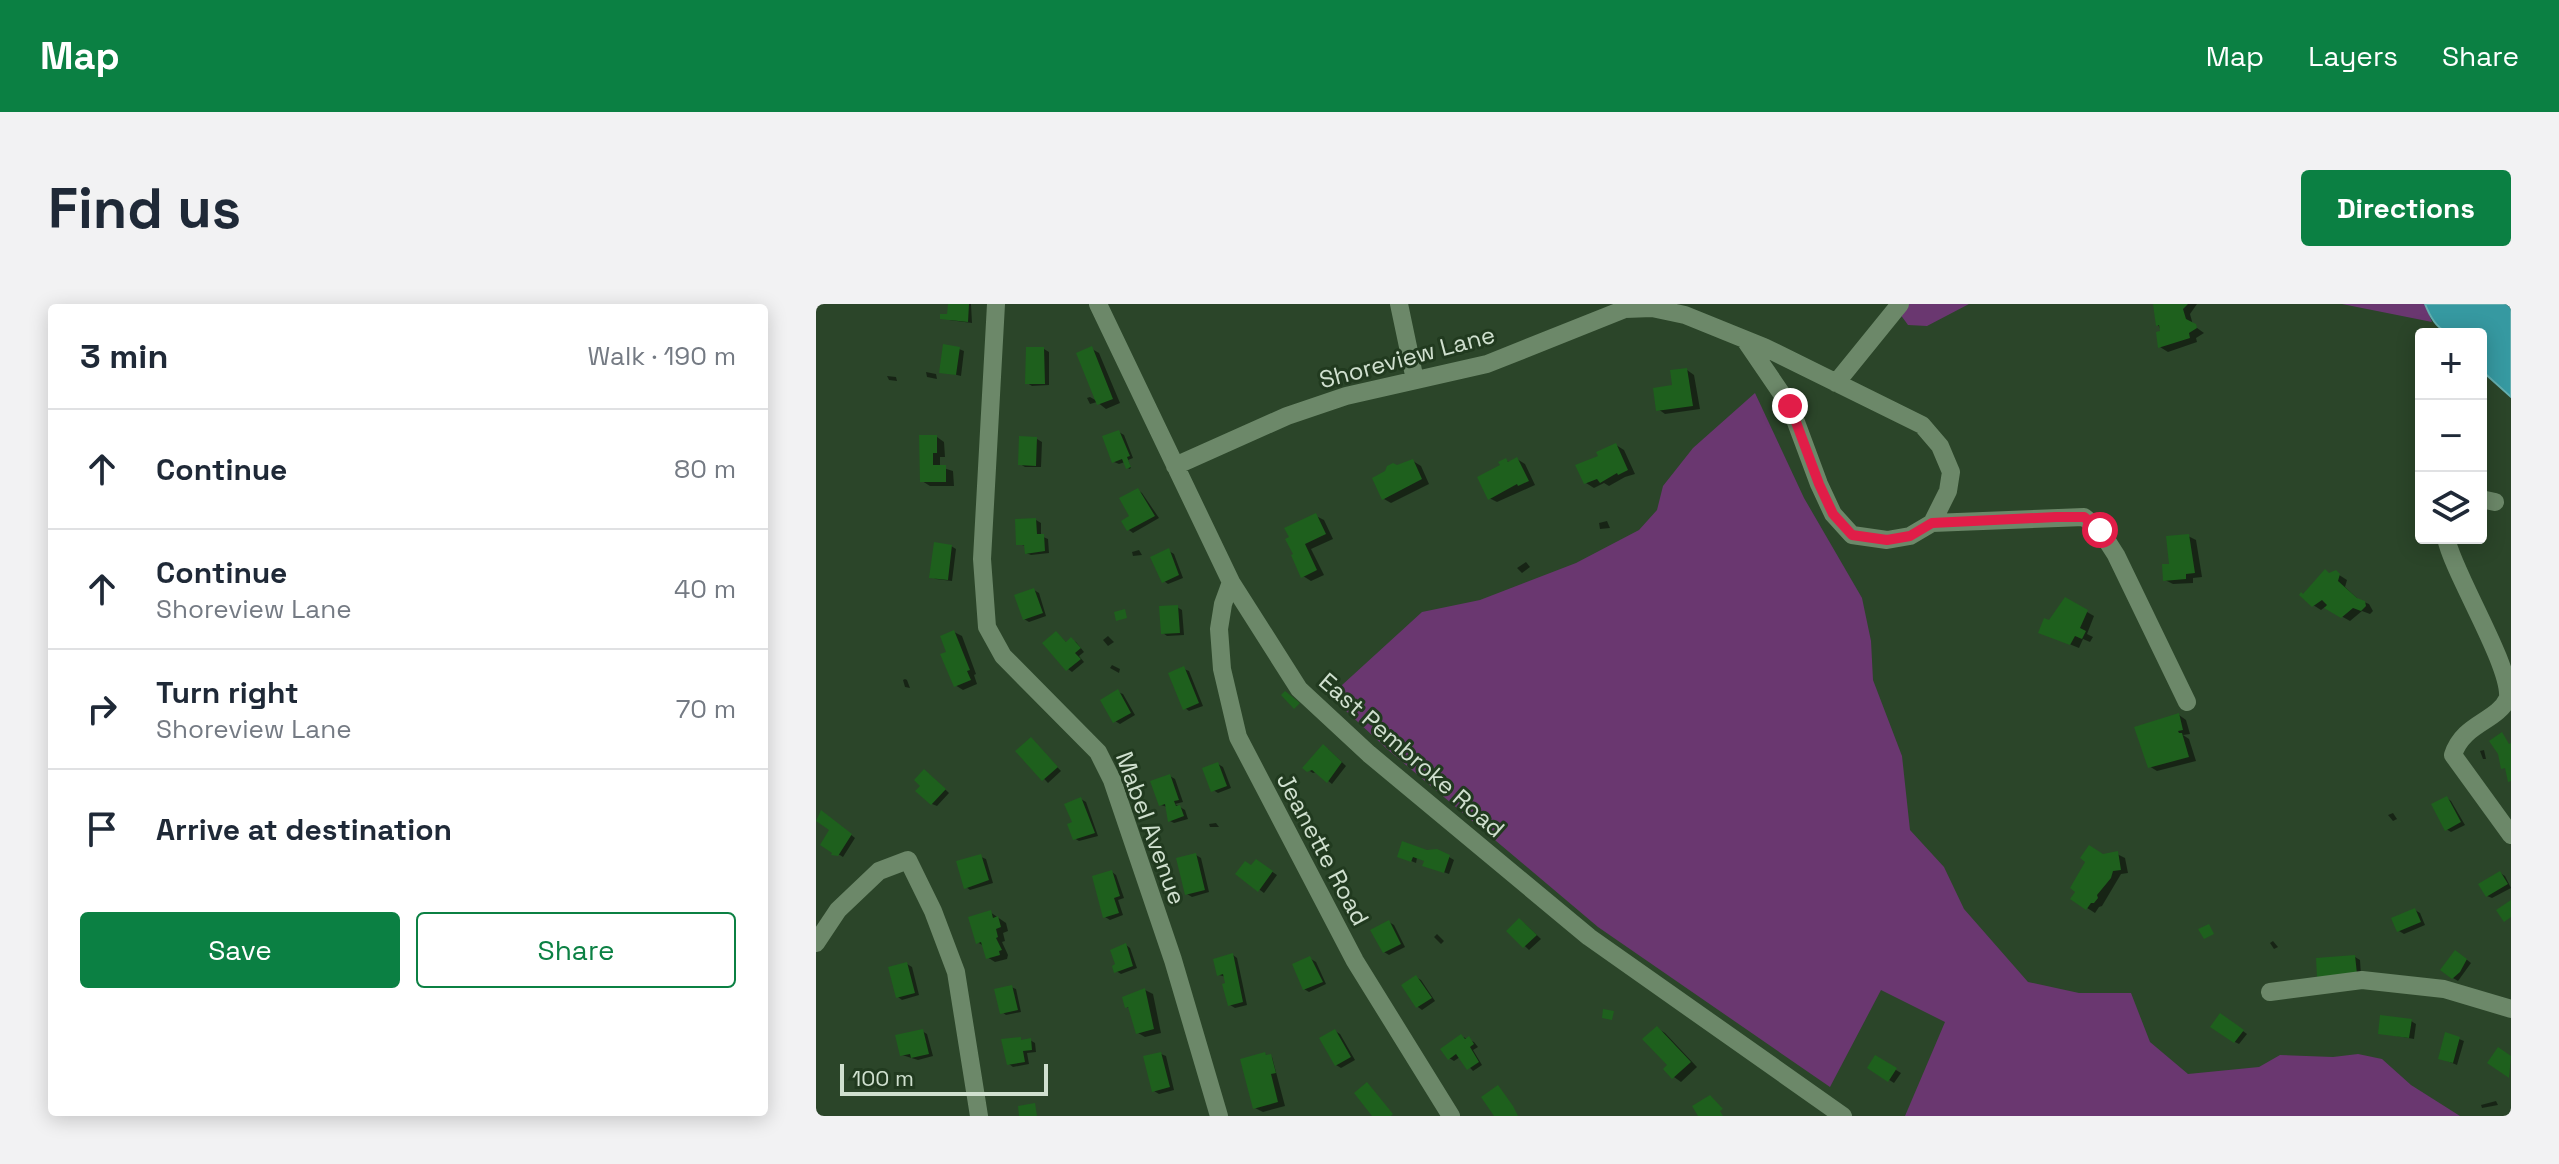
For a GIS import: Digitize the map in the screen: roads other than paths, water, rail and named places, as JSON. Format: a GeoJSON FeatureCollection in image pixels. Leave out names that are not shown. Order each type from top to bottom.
{"type":"FeatureCollection","features":[{"type":"Feature","properties":{"kind":"street","name":"Mabel Avenue"},"geometry":{"type":"LineString","coordinates":[[996,304],[982,559],[987,627],[1003,656],[1098,752],[1112,780],[1173,960],[1219,1116]]}},
{"type":"Feature","properties":{"kind":"street","name":"East Pembroke Road"},"geometry":{"type":"LineString","coordinates":[[1098,304],[1231,582],[1299,689],[1369,754],[1589,937],[1843,1116]]}},
{"type":"Feature","properties":{"kind":"street"},"geometry":{"type":"LineString","coordinates":[[1399,304],[1415,380]]}},
{"type":"Feature","properties":{"kind":"street"},"geometry":{"type":"LineString","coordinates":[[1836,383],[1900,304]]}},
{"type":"Feature","properties":{"kind":"street","name":"Shoreview Lane"},"geometry":{"type":"LineString","coordinates":[[1175,466],[1287,416],[1346,396],[1487,364],[1625,309],[1652,308],[1685,315],[1745,340],[1922,425],[1940,446],[1951,472],[1948,491],[1932,523]]}},
{"type":"Feature","properties":{"kind":"street"},"geometry":{"type":"LineString","coordinates":[[1745,340],[1790,406],[1833,514],[1852,535],[1887,540],[1910,536],[1932,523],[2084,517],[2100,530],[2116,555],[2187,702]]}},
{"type":"Feature","properties":{"kind":"street"},"geometry":{"type":"LineString","coordinates":[[2449,544],[2484,613],[2510,680],[2510,695],[2504,705],[2458,741],[2453,755],[2511,835]]}},
{"type":"Feature","properties":{"kind":"street","name":"Jeanette Road"},"geometry":{"type":"LineString","coordinates":[[1231,582],[1219,629],[1222,669],[1238,737],[1355,961],[1451,1116]]}},
{"type":"Feature","properties":{"kind":"street"},"geometry":{"type":"LineString","coordinates":[[816,943],[838,910],[879,871],[908,860],[933,911],[956,972],[979,1116]]}},
{"type":"Feature","properties":{"kind":"street"},"geometry":{"type":"LineString","coordinates":[[2270,992],[2362,980],[2444,989],[2511,1009]]}},
{"type":"Feature","properties":{"kind":"water"},"geometry":{"type":"Polygon","coordinates":[[[2425,304],[2511,304],[2511,397],[2487,375],[2487,328],[2440,328],[2425,304]]]}}]}
